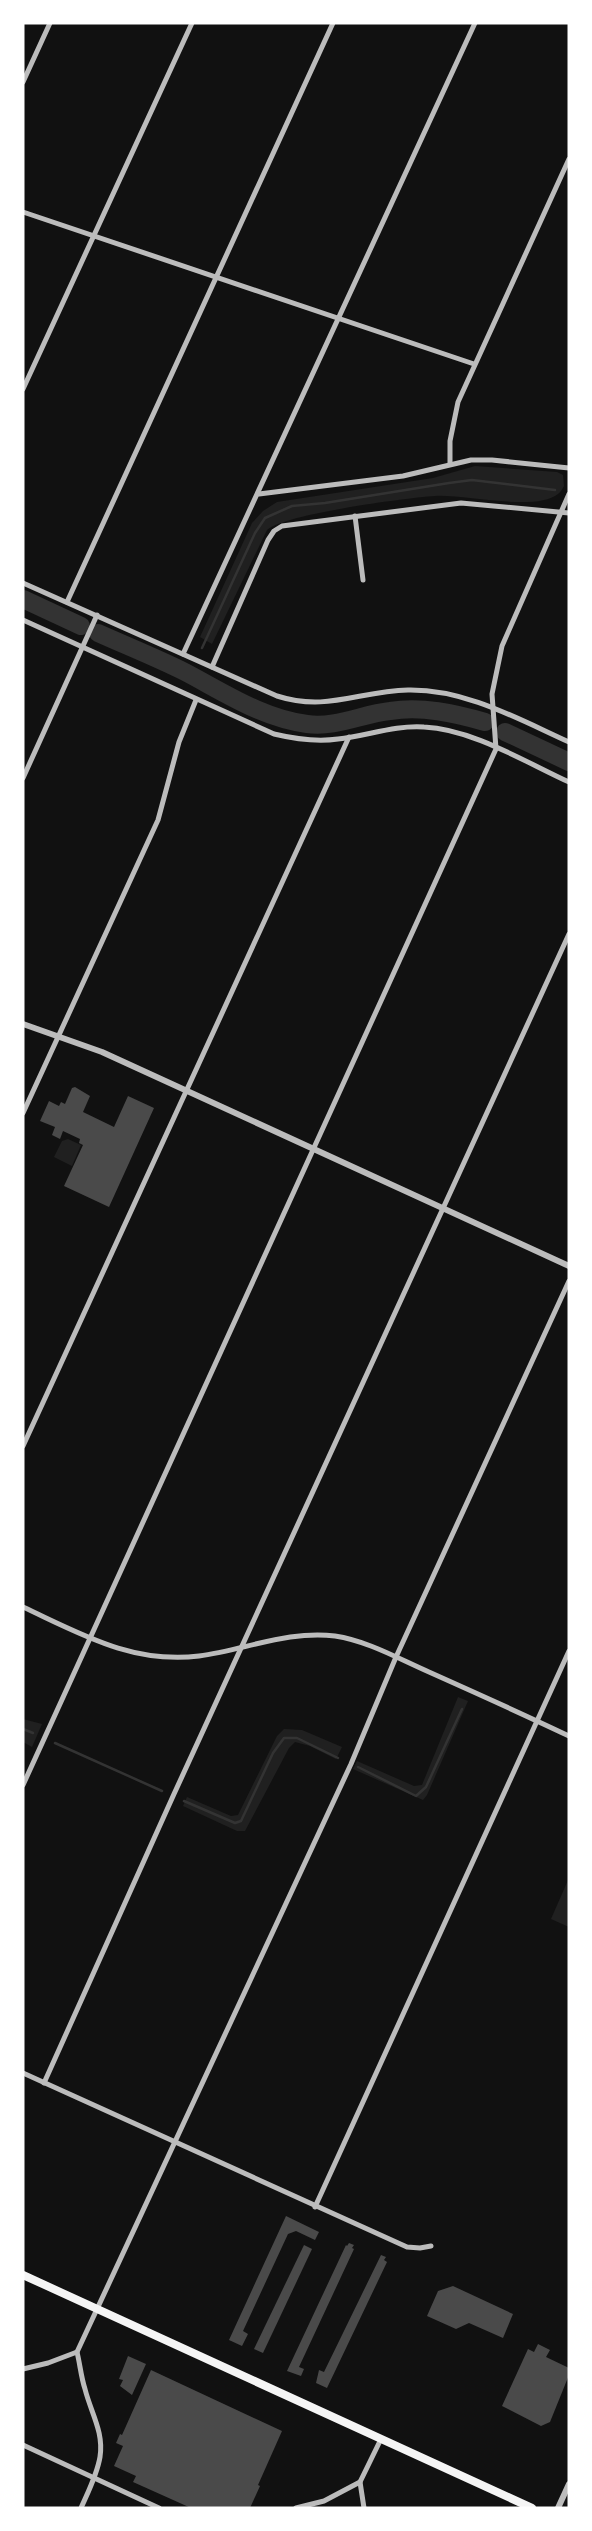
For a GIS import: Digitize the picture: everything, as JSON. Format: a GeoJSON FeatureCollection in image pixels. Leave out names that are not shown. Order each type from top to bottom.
{"type":"FeatureCollection","features":[{"type":"Feature","properties":{"kind":"main road"},"geometry":{"type":"LineString","coordinates":[[23,2275],[532,2508]]}},
{"type":"Feature","properties":{"kind":"street"},"geometry":{"type":"LineString","coordinates":[[23,82],[50,23]]}},
{"type":"Feature","properties":{"kind":"street"},"geometry":{"type":"LineString","coordinates":[[23,389],[192,23]]}},
{"type":"Feature","properties":{"kind":"street"},"geometry":{"type":"LineString","coordinates":[[67,602],[333,23]]}},
{"type":"Feature","properties":{"kind":"street"},"geometry":{"type":"LineString","coordinates":[[183,654],[475,23]]}},
{"type":"Feature","properties":{"kind":"street"},"geometry":{"type":"LineString","coordinates":[[450,464],[450,441],[458,402],[569,159]]}},
{"type":"Feature","properties":{"kind":"street"},"geometry":{"type":"LineString","coordinates":[[23,212],[474,364]]}},
{"type":"Feature","properties":{"kind":"street"},"geometry":{"type":"LineString","coordinates":[[259,494],[402,476],[450,464],[492,460],[569,468]]}},
{"type":"Feature","properties":{"kind":"street"},"geometry":{"type":"LineString","coordinates":[[23,1785],[496,749],[492,694],[506,634],[569,494]]}},
{"type":"Feature","properties":{"kind":"street"},"geometry":{"type":"LineString","coordinates":[[212,667],[274,531],[293,523],[461,503],[569,513]]}},
{"type":"Feature","properties":{"kind":"street"},"geometry":{"type":"LineString","coordinates":[[355,516],[363,580]]}},
{"type":"Feature","properties":{"kind":"street"},"geometry":{"type":"LineString","coordinates":[[23,583],[276,696],[306,703],[419,690],[460,696],[494,708],[569,742]]}},
{"type":"Feature","properties":{"kind":"street"},"geometry":{"type":"LineString","coordinates":[[23,778],[97,615]]}},
{"type":"Feature","properties":{"kind":"street"},"geometry":{"type":"LineString","coordinates":[[23,620],[274,734],[306,740],[349,737],[395,728],[424,727],[459,732],[569,782]]}},
{"type":"Feature","properties":{"kind":"street"},"geometry":{"type":"LineString","coordinates":[[23,1113],[158,820],[179,743],[196,700]]}},
{"type":"Feature","properties":{"kind":"street"},"geometry":{"type":"LineString","coordinates":[[23,1446],[349,737]]}},
{"type":"Feature","properties":{"kind":"street"},"geometry":{"type":"LineString","coordinates":[[44,2083],[569,934]]}},
{"type":"Feature","properties":{"kind":"street"},"geometry":{"type":"LineString","coordinates":[[23,1024],[102,1052],[569,1266]]}},
{"type":"Feature","properties":{"kind":"street"},"geometry":{"type":"LineString","coordinates":[[81,2508],[100,2457],[99,2428],[83,2385],[77,2352],[351,1764],[396,1657],[569,1281]]}},
{"type":"Feature","properties":{"kind":"street"},"geometry":{"type":"LineString","coordinates":[[23,1607],[124,1651],[149,1657],[201,1656],[286,1637],[335,1636],[396,1657],[569,1736]]}},
{"type":"Feature","properties":{"kind":"street"},"geometry":{"type":"LineString","coordinates":[[315,2207],[569,1651]]}},
{"type":"Feature","properties":{"kind":"street"},"geometry":{"type":"LineString","coordinates":[[23,2073],[407,2247],[431,2246]]}},
{"type":"Feature","properties":{"kind":"street"},"geometry":{"type":"LineString","coordinates":[[23,2368],[48,2363],[77,2352]]}},
{"type":"Feature","properties":{"kind":"street"},"geometry":{"type":"LineString","coordinates":[[364,2508],[360,2482],[381,2439]]}},
{"type":"Feature","properties":{"kind":"street"},"geometry":{"type":"LineString","coordinates":[[23,2445],[159,2508]]}},
{"type":"Feature","properties":{"kind":"street"},"geometry":{"type":"LineString","coordinates":[[296,2508],[324,2501],[360,2482]]}},
{"type":"Feature","properties":{"kind":"street"},"geometry":{"type":"LineString","coordinates":[[558,2508],[569,2484]]}},
{"type":"Feature","properties":{"kind":"shaded area"},"geometry":{"type":"Polygon","coordinates":[[[475,466],[557,472],[563,475],[564,486],[558,494],[534,502],[435,496],[346,508],[278,524],[267,530],[212,644],[200,637],[252,523],[263,511],[277,502],[433,478],[475,466]]]}},
{"type":"Feature","properties":{"kind":"shaded area"},"geometry":{"type":"Polygon","coordinates":[[[68,1139],[81,1145],[72,1166],[54,1157],[62,1141],[68,1139]]]}},
{"type":"Feature","properties":{"kind":"shaded area"},"geometry":{"type":"Polygon","coordinates":[[[458,1697],[468,1701],[423,1800],[353,1769],[357,1761],[414,1786],[422,1785],[458,1697]]]}},
{"type":"Feature","properties":{"kind":"shaded area"},"geometry":{"type":"Polygon","coordinates":[[[23,1719],[42,1724],[32,1747],[23,1742],[23,1719]]]}},
{"type":"Feature","properties":{"kind":"shaded area"},"geometry":{"type":"Polygon","coordinates":[[[284,1729],[302,1730],[342,1747],[336,1759],[295,1742],[289,1748],[245,1831],[237,1831],[183,1806],[187,1797],[231,1816],[238,1815],[277,1736],[284,1729]]]}},
{"type":"Feature","properties":{"kind":"shaded area"},"geometry":{"type":"Polygon","coordinates":[[[569,1878],[569,1927],[551,1919],[569,1878]]]}},
{"type":"Feature","properties":{"kind":"building"},"geometry":{"type":"Polygon","coordinates":[[[75,1087],[90,1096],[83,1112],[114,1127],[128,1096],[154,1108],[109,1207],[64,1186],[83,1145],[79,1143],[80,1139],[63,1131],[60,1139],[52,1135],[55,1127],[40,1121],[49,1101],[59,1106],[61,1102],[65,1104],[75,1087]]]}},
{"type":"Feature","properties":{"kind":"building"},"geometry":{"type":"Polygon","coordinates":[[[286,2216],[319,2232],[315,2240],[296,2231],[288,2234],[243,2331],[248,2334],[242,2346],[229,2340],[286,2216]]]}},
{"type":"Feature","properties":{"kind":"building"},"geometry":{"type":"Polygon","coordinates":[[[304,2245],[312,2249],[263,2353],[254,2349],[304,2245]]]}},
{"type":"Feature","properties":{"kind":"building"},"geometry":{"type":"Polygon","coordinates":[[[346,2245],[354,2245],[354,2249],[299,2367],[304,2369],[301,2376],[287,2371],[346,2245]]]}},
{"type":"Feature","properties":{"kind":"building"},"geometry":{"type":"Polygon","coordinates":[[[381,2255],[386,2257],[384,2260],[387,2262],[327,2388],[316,2383],[319,2370],[324,2372],[381,2255]]]}},
{"type":"Feature","properties":{"kind":"building"},"geometry":{"type":"Polygon","coordinates":[[[453,2286],[513,2314],[503,2338],[469,2323],[456,2329],[427,2316],[438,2291],[453,2286]]]}},
{"type":"Feature","properties":{"kind":"building"},"geometry":{"type":"Polygon","coordinates":[[[538,2344],[550,2350],[546,2357],[569,2368],[569,2375],[550,2422],[541,2426],[502,2406],[528,2349],[534,2352],[538,2344]]]}},
{"type":"Feature","properties":{"kind":"building"},"geometry":{"type":"Polygon","coordinates":[[[128,2356],[146,2364],[132,2395],[120,2386],[123,2380],[119,2379],[128,2356]]]}},
{"type":"Feature","properties":{"kind":"building"},"geometry":{"type":"Polygon","coordinates":[[[151,2370],[282,2431],[250,2508],[191,2508],[133,2482],[136,2476],[114,2466],[123,2446],[116,2443],[151,2370]]]}},
{"type":"Feature","properties":{"kind":"waterway"},"geometry":{"type":"LineString","coordinates":[[202,648],[255,533],[265,518],[292,506],[472,480],[555,490]]}},
{"type":"Feature","properties":{"kind":"waterway"},"geometry":{"type":"LineString","coordinates":[[23,599],[81,626]]}},
{"type":"Feature","properties":{"kind":"waterway"},"geometry":{"type":"LineString","coordinates":[[98,633],[174,667],[244,704],[290,721],[318,725],[414,709],[450,713],[485,722]]}},
{"type":"Feature","properties":{"kind":"waterway"},"geometry":{"type":"LineString","coordinates":[[183,671],[187,667]]}},
{"type":"Feature","properties":{"kind":"waterway"},"geometry":{"type":"LineString","coordinates":[[505,732],[569,762]]}},
{"type":"Feature","properties":{"kind":"waterway"},"geometry":{"type":"LineString","coordinates":[[358,1767],[416,1796],[426,1787],[462,1709]]}},
{"type":"Feature","properties":{"kind":"waterway"},"geometry":{"type":"LineString","coordinates":[[23,1729],[33,1733]]}},
{"type":"Feature","properties":{"kind":"waterway"},"geometry":{"type":"LineString","coordinates":[[184,1801],[235,1823],[241,1821],[273,1753],[284,1738],[297,1738],[338,1758]]}},
{"type":"Feature","properties":{"kind":"waterway"},"geometry":{"type":"LineString","coordinates":[[55,1743],[162,1791]]}}]}
